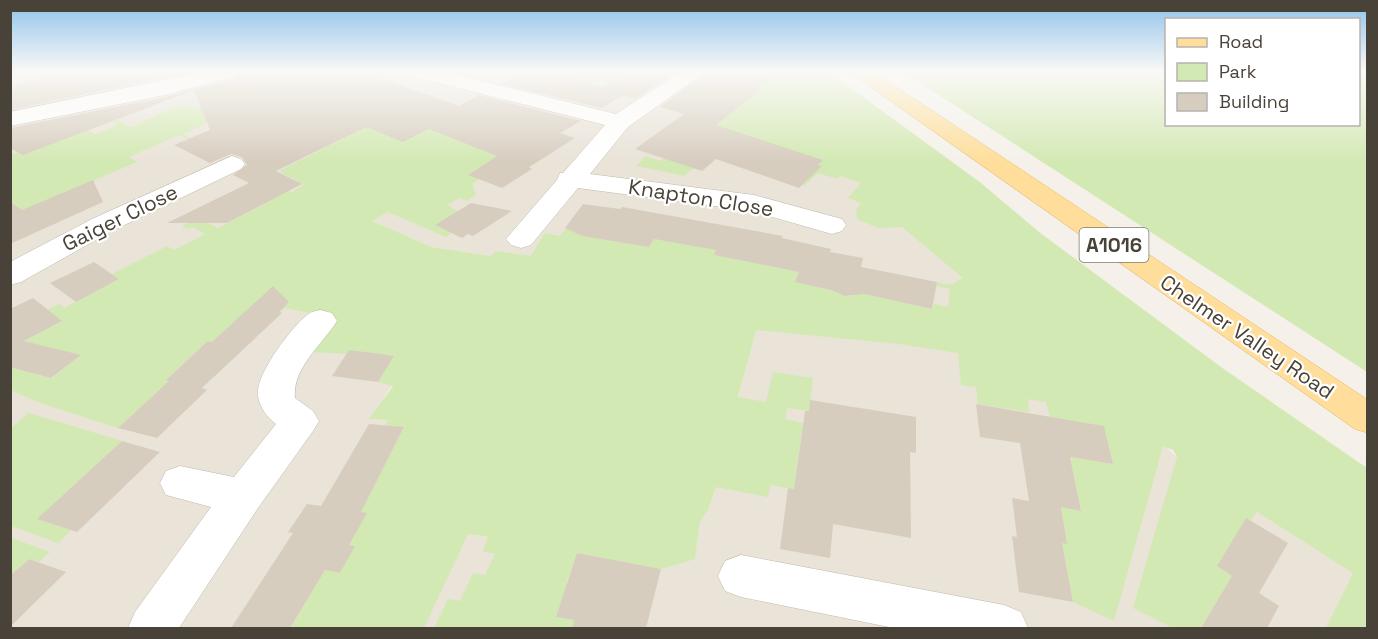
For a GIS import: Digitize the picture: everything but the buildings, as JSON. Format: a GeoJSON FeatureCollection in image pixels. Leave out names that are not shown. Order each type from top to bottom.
{"type":"FeatureCollection","features":[{"type":"Feature","properties":{"kind":"main road","name":"Chelmer Valley Road"},"geometry":{"type":"LineString","coordinates":[[904,102],[1368,419]]}},
{"type":"Feature","properties":{"kind":"street"},"geometry":{"type":"LineString","coordinates":[[10,119],[96,102]]}},
{"type":"Feature","properties":{"kind":"street"},"geometry":{"type":"LineString","coordinates":[[537,102],[620,122]]}},
{"type":"Feature","properties":{"kind":"street"},"geometry":{"type":"LineString","coordinates":[[520,239],[620,122],[650,102]]}},
{"type":"Feature","properties":{"kind":"street","name":"Gaiger Close"},"geometry":{"type":"LineString","coordinates":[[10,275],[102,225],[232,164]]}},
{"type":"Feature","properties":{"kind":"street","name":"Knapton Close"},"geometry":{"type":"LineString","coordinates":[[569,179],[754,203],[832,225]]}},
{"type":"Feature","properties":{"kind":"street"},"geometry":{"type":"LineString","coordinates":[[152,628],[243,496],[300,421],[280,406],[276,393],[279,374],[320,321]]}},
{"type":"Feature","properties":{"kind":"street"},"geometry":{"type":"LineString","coordinates":[[180,483],[243,496]]}},
{"type":"Feature","properties":{"kind":"street"},"geometry":{"type":"LineString","coordinates":[[741,576],[1004,628]]}},
{"type":"Feature","properties":{"kind":"shaded area"},"geometry":{"type":"Polygon","coordinates":[[[10,102],[797,102],[1177,457],[1257,512],[1367,581],[1367,628],[11,628],[10,102]],[[366,127],[280,171],[342,200],[425,335],[370,419],[432,423],[468,534],[577,553],[696,551],[700,522],[708,510],[716,487],[755,330],[491,256],[432,247],[372,221],[419,194],[414,146],[366,127]]]}},
{"type":"Feature","properties":{"kind":"green space"},"geometry":{"type":"Polygon","coordinates":[[[734,102],[870,102],[981,183],[1039,232],[1221,367],[1367,468],[1367,628],[1326,628],[1353,573],[1257,512],[1251,521],[1246,519],[1217,566],[1232,576],[1201,628],[1173,628],[1133,608],[1177,457],[1173,450],[1163,446],[1114,621],[1073,602],[1064,553],[1059,542],[1067,543],[1061,507],[1081,510],[1071,462],[1056,455],[1113,464],[1104,426],[1050,418],[1046,402],[1028,399],[1029,412],[978,404],[976,387],[961,385],[958,353],[899,344],[756,330],[738,397],[766,402],[773,372],[813,378],[809,411],[787,408],[785,419],[803,423],[794,489],[770,485],[768,497],[716,487],[708,510],[700,522],[695,559],[661,569],[577,553],[566,584],[587,588],[557,617],[574,620],[572,628],[434,628],[448,599],[460,601],[473,573],[485,575],[495,554],[483,551],[488,537],[468,534],[424,628],[290,628],[324,570],[340,573],[354,546],[337,543],[332,508],[383,467],[404,428],[386,425],[388,420],[369,419],[393,386],[378,382],[394,356],[349,350],[347,354],[311,352],[336,318],[285,308],[212,342],[208,341],[118,428],[37,402],[11,390],[11,348],[61,322],[47,310],[59,304],[64,308],[119,279],[112,274],[167,246],[174,250],[205,234],[193,227],[187,229],[182,226],[198,218],[218,228],[261,206],[284,188],[291,192],[304,185],[279,171],[348,136],[216,119],[183,134],[192,141],[179,135],[129,157],[137,162],[11,215],[11,155],[18,152],[23,155],[36,150],[49,137],[57,142],[88,130],[95,134],[118,125],[112,121],[117,120],[131,127],[182,104],[194,109],[202,106],[367,127],[372,130],[402,115],[552,153],[529,167],[492,159],[469,174],[479,179],[472,184],[476,195],[467,201],[459,198],[447,205],[458,211],[435,225],[452,233],[446,237],[388,212],[372,221],[432,247],[491,256],[496,251],[531,256],[545,233],[560,236],[566,228],[582,236],[649,247],[654,239],[717,248],[714,255],[799,272],[796,282],[840,292],[845,296],[854,296],[854,293],[864,294],[933,309],[934,304],[948,307],[950,289],[936,286],[937,282],[950,285],[963,278],[902,227],[878,228],[857,219],[856,210],[861,203],[848,198],[861,183],[840,176],[837,179],[818,173],[804,186],[802,185],[821,166],[818,165],[822,160],[812,156],[809,159],[744,134],[716,151],[684,176],[637,166],[645,156],[660,161],[734,102]],[[69,353],[38,375],[52,378],[80,356],[69,353]]]}},
{"type":"Feature","properties":{"kind":"green space"},"geometry":{"type":"Polygon","coordinates":[[[949,102],[1165,102],[1165,126],[1360,126],[1360,102],[1367,102],[1367,372],[949,102]]]}},
{"type":"Feature","properties":{"kind":"green space"},"geometry":{"type":"Polygon","coordinates":[[[29,413],[122,441],[37,519],[71,530],[58,543],[11,526],[11,428],[29,413]]]}},
{"type":"Feature","properties":{"kind":"green space"},"geometry":{"type":"Polygon","coordinates":[[[11,538],[50,552],[39,562],[28,559],[11,576],[11,538]]]}}]}
